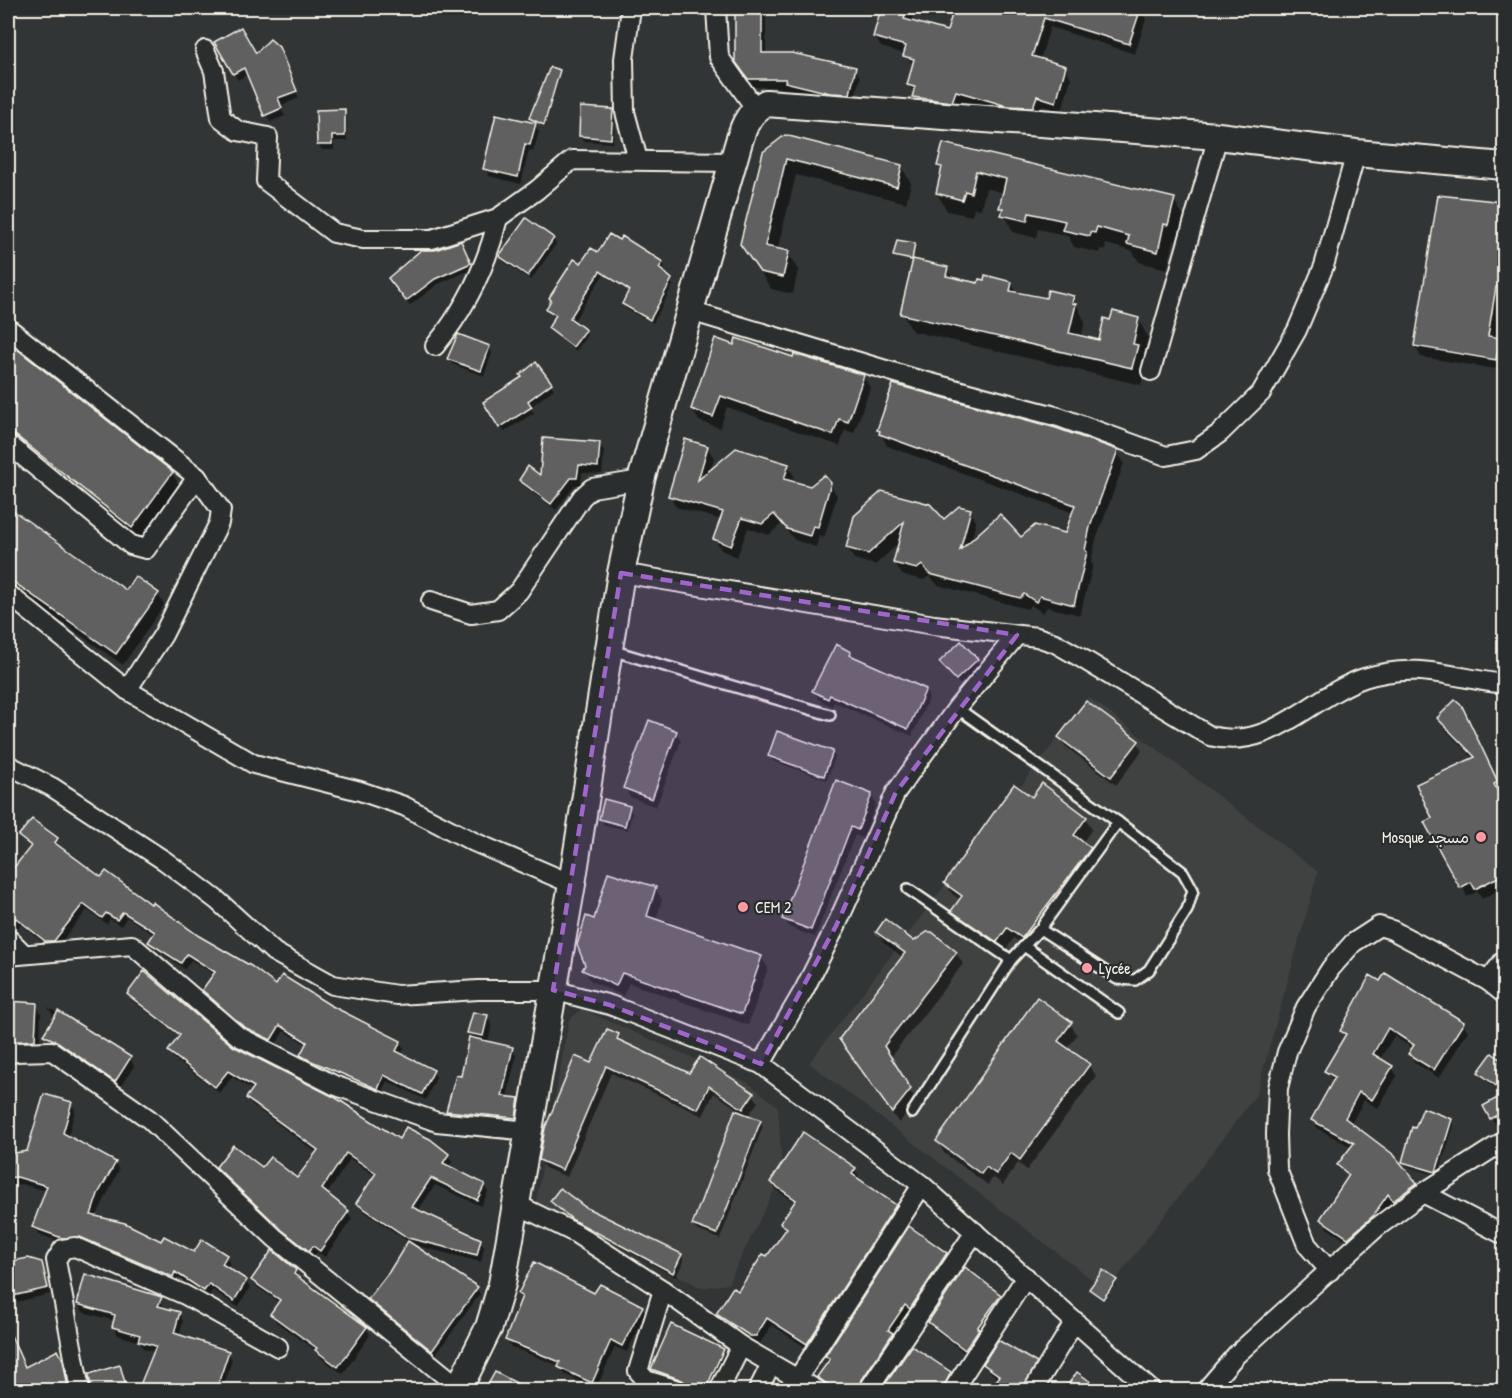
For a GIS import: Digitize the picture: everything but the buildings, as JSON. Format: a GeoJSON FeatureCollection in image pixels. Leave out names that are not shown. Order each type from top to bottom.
{"type":"FeatureCollection","features":[{"type":"Feature","properties":{"kind":"street"},"geometry":{"type":"LineString","coordinates":[[631,8],[624,59],[625,112],[638,160]]}},
{"type":"Feature","properties":{"kind":"street"},"geometry":{"type":"LineString","coordinates":[[716,8],[719,57],[755,108]]}},
{"type":"Feature","properties":{"kind":"street"},"geometry":{"type":"LineString","coordinates":[[205,50],[213,72],[220,118],[238,130],[268,137],[266,181],[334,233],[363,239],[432,239],[498,218],[572,160],[733,162]]}},
{"type":"Feature","properties":{"kind":"street"},"geometry":{"type":"LineString","coordinates":[[8,1055],[15,1052],[52,1051],[149,1119],[275,1238],[459,1389],[489,1327],[502,1284],[572,884],[621,573],[641,480],[733,162],[748,117],[755,108],[766,103],[1218,136],[1356,153],[1504,166]]}},
{"type":"Feature","properties":{"kind":"street"},"geometry":{"type":"LineString","coordinates":[[1151,370],[1218,136]]}},
{"type":"Feature","properties":{"kind":"street"},"geometry":{"type":"LineString","coordinates":[[690,311],[916,379],[1059,417],[1166,456],[1196,450],[1220,433],[1261,393],[1297,330],[1324,266],[1356,153]]}},
{"type":"Feature","properties":{"kind":"street"},"geometry":{"type":"LineString","coordinates":[[435,346],[460,315],[491,249],[498,218]]}},
{"type":"Feature","properties":{"kind":"street"},"geometry":{"type":"LineString","coordinates":[[8,328],[196,477],[221,510],[219,523],[163,635],[127,690]]}},
{"type":"Feature","properties":{"kind":"street"},"geometry":{"type":"LineString","coordinates":[[8,444],[131,545],[146,549],[196,477]]}},
{"type":"Feature","properties":{"kind":"street"},"geometry":{"type":"LineString","coordinates":[[431,601],[471,614],[498,610],[519,591],[582,497],[592,489],[641,480]]}},
{"type":"Feature","properties":{"kind":"street"},"geometry":{"type":"LineString","coordinates":[[621,573],[934,625],[1017,634],[1055,643],[1210,736],[1228,741],[1250,738],[1275,728],[1362,679],[1385,673],[1419,669],[1504,684]]}},
{"type":"Feature","properties":{"kind":"street"},"geometry":{"type":"LineString","coordinates":[[8,594],[127,690],[254,764],[360,791],[404,806],[474,842],[572,884]]}},
{"type":"Feature","properties":{"kind":"street"},"geometry":{"type":"LineString","coordinates":[[761,1064],[804,990],[836,926],[896,792],[957,708],[1017,634]]}},
{"type":"Feature","properties":{"kind":"street"},"geometry":{"type":"LineString","coordinates":[[8,765],[52,787],[165,861],[218,901],[274,952],[333,985],[397,995],[478,990],[553,990],[610,1005],[761,1064],[922,1185],[1151,1390]]}},
{"type":"Feature","properties":{"kind":"street"},"geometry":{"type":"LineString","coordinates":[[1330,1271],[1307,1245],[1277,1169],[1278,1088],[1287,1052],[1306,1007],[1331,968],[1353,943],[1379,926],[1392,930],[1488,981],[1504,994]]}},
{"type":"Feature","properties":{"kind":"street"},"geometry":{"type":"LineString","coordinates":[[8,938],[16,955],[132,945],[238,1036],[334,1085],[437,1122],[529,1131]]}},
{"type":"Feature","properties":{"kind":"street"},"geometry":{"type":"LineString","coordinates":[[1488,981],[1504,960]]}},
{"type":"Feature","properties":{"kind":"street"},"geometry":{"type":"LineString","coordinates":[[1206,1390],[1236,1355],[1376,1228],[1423,1193],[1504,1141]]}},
{"type":"Feature","properties":{"kind":"street"},"geometry":{"type":"LineString","coordinates":[[798,1378],[922,1185]]}},
{"type":"Feature","properties":{"kind":"street"},"geometry":{"type":"LineString","coordinates":[[1423,1193],[1504,1235]]}},
{"type":"Feature","properties":{"kind":"street"},"geometry":{"type":"LineString","coordinates":[[516,1204],[574,1233],[663,1290],[741,1346],[817,1390]]}},
{"type":"Feature","properties":{"kind":"street"},"geometry":{"type":"LineString","coordinates":[[868,1390],[975,1232]]}},
{"type":"Feature","properties":{"kind":"street"},"geometry":{"type":"LineString","coordinates":[[80,1390],[56,1260],[63,1249],[75,1247],[185,1295],[278,1347]]}},
{"type":"Feature","properties":{"kind":"street"},"geometry":{"type":"LineString","coordinates":[[953,1390],[1026,1277]]}},
{"type":"Feature","properties":{"kind":"street"},"geometry":{"type":"LineString","coordinates":[[663,1290],[638,1371],[646,1380],[678,1390]]}},
{"type":"Feature","properties":{"kind":"street"},"geometry":{"type":"LineString","coordinates":[[1033,1390],[1075,1321]]}},
{"type":"Feature","properties":{"kind":"street"},"geometry":{"type":"LineString","coordinates":[[719,1390],[741,1346]]}},
{"type":"Feature","properties":{"kind":"street"},"geometry":{"type":"LineString","coordinates":[[758,1390],[771,1364]]}},
{"type":"Feature","properties":{"kind":"lane"},"geometry":{"type":"LineString","coordinates":[[609,649],[830,716]]}},
{"type":"Feature","properties":{"kind":"lane"},"geometry":{"type":"LineString","coordinates":[[957,708],[1118,822],[1183,872],[1193,890],[1187,910],[1149,970],[1135,980],[1117,979],[1040,929]]}},
{"type":"Feature","properties":{"kind":"lane"},"geometry":{"type":"LineString","coordinates":[[912,1113],[1011,960],[1040,929],[1118,822]]}},
{"type":"Feature","properties":{"kind":"lane"},"geometry":{"type":"LineString","coordinates":[[908,889],[1011,960]]}},
{"type":"Feature","properties":{"kind":"lane"},"geometry":{"type":"LineString","coordinates":[[1024,946],[1119,1013]]}},
{"type":"Feature","properties":{"kind":"highlighted area"},"geometry":{"type":"Polygon","coordinates":[[[621,573],[1017,635],[896,792],[836,926],[761,1064],[610,1005],[553,990],[621,573]]]}},
{"type":"Feature","properties":{"kind":"shaded area","name":"Lycée"},"geometry":{"type":"Polygon","coordinates":[[[1089,697],[1318,872],[1256,1095],[1107,1291],[809,1063],[1089,697]]]}},
{"type":"Feature","properties":{"kind":"shaded area"},"geometry":{"type":"Polygon","coordinates":[[[582,1009],[749,1083],[778,1107],[782,1174],[728,1284],[702,1288],[536,1202],[569,1020],[582,1009]]]}},
{"type":"Feature","properties":{"kind":"place","name":"Mosque مسجد"},"geometry":{"type":"Point","coordinates":[1481,837]}},
{"type":"Feature","properties":{"kind":"place","name":"CEM 2"},"geometry":{"type":"Point","coordinates":[743,907]}},
{"type":"Feature","properties":{"kind":"place","name":"Lycée"},"geometry":{"type":"Point","coordinates":[1087,968]}}]}
